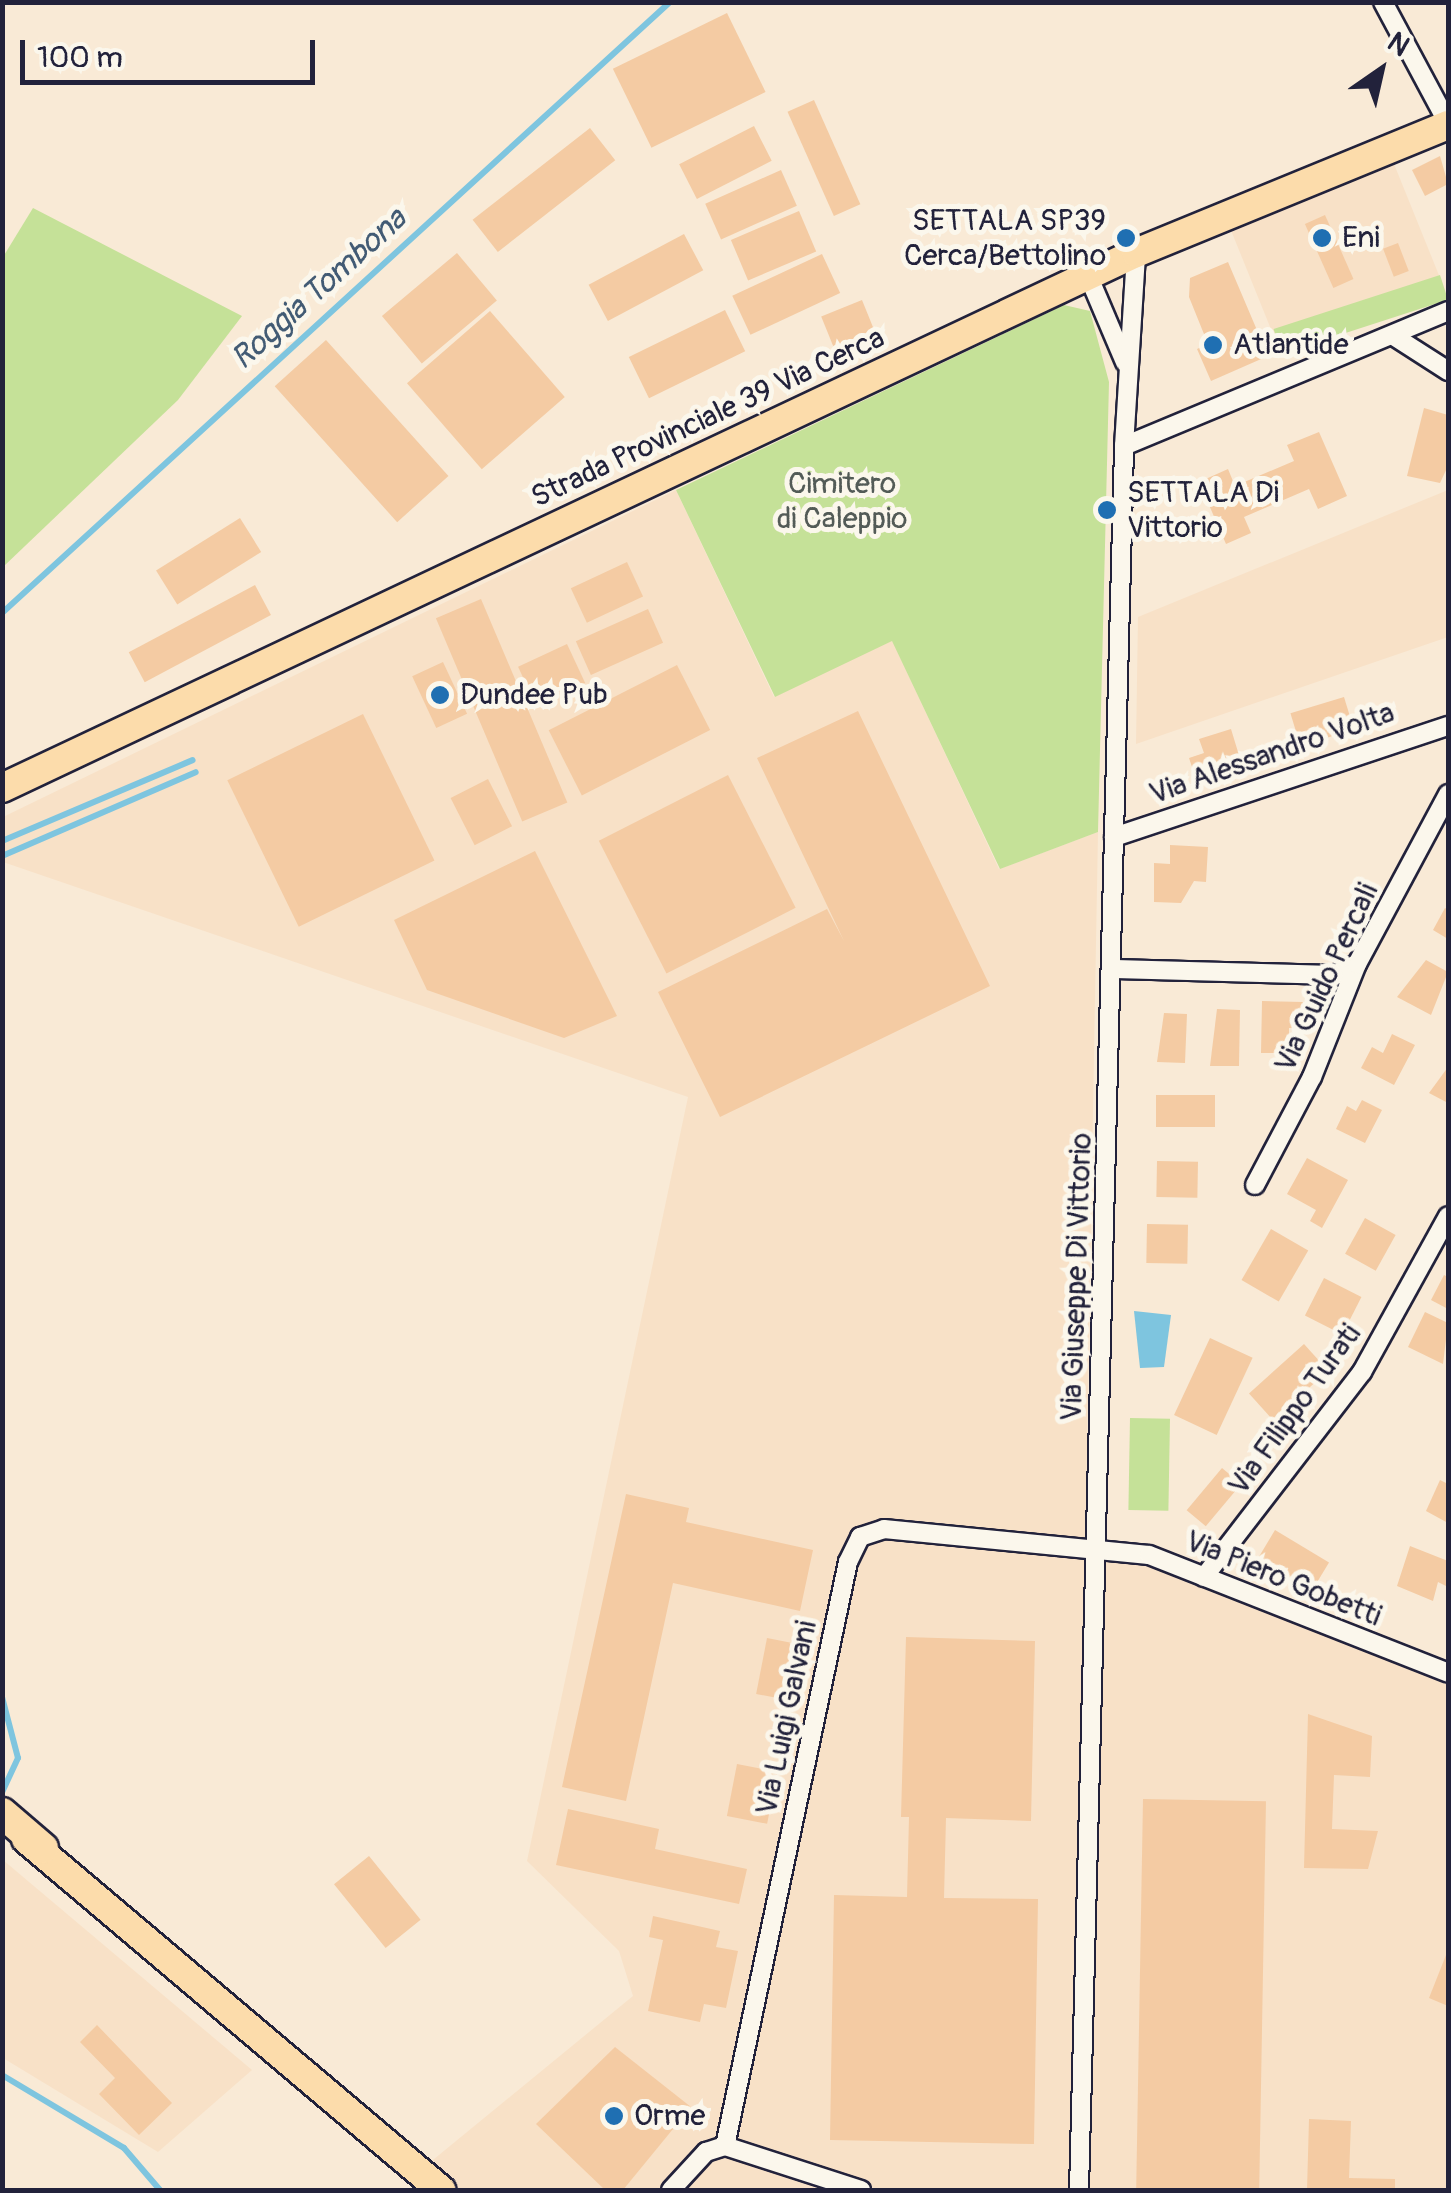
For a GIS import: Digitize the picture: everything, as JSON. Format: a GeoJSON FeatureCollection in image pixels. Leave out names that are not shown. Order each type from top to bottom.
{"type":"FeatureCollection","features":[{"type":"Feature","properties":{"kind":"highway"},"geometry":{"type":"LineString","coordinates":[[2,1813],[43,1848]]}},
{"type":"Feature","properties":{"kind":"main road","name":"Strada Provinciale 39 Via Cerca"},"geometry":{"type":"LineString","coordinates":[[2,788],[1136,253],[1448,124]]}},
{"type":"Feature","properties":{"kind":"main road"},"geometry":{"type":"LineString","coordinates":[[2,1826],[43,1848],[441,2190]]}},
{"type":"Feature","properties":{"kind":"street"},"geometry":{"type":"LineString","coordinates":[[1383,2],[1448,124]]}},
{"type":"Feature","properties":{"kind":"street","name":"Via Giuseppe Di Vittorio"},"geometry":{"type":"LineString","coordinates":[[1079,2190],[1115,970],[1114,837],[1124,446],[1136,253]]}},
{"type":"Feature","properties":{"kind":"street","name":"Via Giuseppe Di Vittorio"},"geometry":{"type":"LineString","coordinates":[[1088,276],[1127,366]]}},
{"type":"Feature","properties":{"kind":"street"},"geometry":{"type":"LineString","coordinates":[[1124,446],[1448,312]]}},
{"type":"Feature","properties":{"kind":"street"},"geometry":{"type":"LineString","coordinates":[[1392,335],[1448,371]]}},
{"type":"Feature","properties":{"kind":"street","name":"Via Alessandro Volta"},"geometry":{"type":"LineString","coordinates":[[1114,837],[1448,726]]}},
{"type":"Feature","properties":{"kind":"street","name":"Via Guido Percali"},"geometry":{"type":"LineString","coordinates":[[1256,1185],[1312,1077],[1357,964],[1448,794]]}},
{"type":"Feature","properties":{"kind":"street"},"geometry":{"type":"LineString","coordinates":[[1115,970],[1334,975],[1357,964]]}},
{"type":"Feature","properties":{"kind":"street","name":"Via Filippo Turati"},"geometry":{"type":"LineString","coordinates":[[1204,1577],[1362,1372],[1448,1216]]}},
{"type":"Feature","properties":{"kind":"street","name":"Via Luigi Galvani"},"geometry":{"type":"LineString","coordinates":[[725,2146],[848,1562],[860,1537],[884,1529],[1095,1547]]}},
{"type":"Feature","properties":{"kind":"street","name":"Via Piero Gobetti"},"geometry":{"type":"LineString","coordinates":[[1095,1547],[1149,1555],[1447,1669]]}},
{"type":"Feature","properties":{"kind":"street"},"geometry":{"type":"LineString","coordinates":[[671,2190],[706,2152],[725,2146],[860,2190]]}},
{"type":"Feature","properties":{"kind":"shaded area"},"geometry":{"type":"Polygon","coordinates":[[[1390,154],[1439,275],[1276,341],[1227,220],[1390,154]]]}},
{"type":"Feature","properties":{"kind":"shaded area"},"geometry":{"type":"Polygon","coordinates":[[[676,490],[774,697],[892,640],[999,869],[1098,832],[1085,1556],[1145,1563],[1448,1685],[1448,2190],[458,2190],[428,2164],[633,1996],[619,1951],[527,1861],[688,1097],[3,862],[3,817],[676,490]]]}},
{"type":"Feature","properties":{"kind":"shaded area"},"geometry":{"type":"Polygon","coordinates":[[[1448,490],[1448,637],[1136,744],[1138,617],[1448,490]]]}},
{"type":"Feature","properties":{"kind":"shaded area"},"geometry":{"type":"Polygon","coordinates":[[[3,1860],[252,2070],[158,2152],[3,2058],[3,1860]]]}},
{"type":"Feature","properties":{"kind":"green space"},"geometry":{"type":"Polygon","coordinates":[[[33,208],[242,316],[178,400],[3,567],[3,257],[33,208]]]}},
{"type":"Feature","properties":{"kind":"green space"},"geometry":{"type":"Polygon","coordinates":[[[1440,275],[1448,300],[1282,354],[1274,329],[1440,275]]]}},
{"type":"Feature","properties":{"kind":"green space","name":"Cimitero di Caleppio"},"geometry":{"type":"Polygon","coordinates":[[[1064,305],[1090,311],[1109,382],[1098,832],[1000,869],[892,641],[775,697],[676,490],[1064,305]]]}},
{"type":"Feature","properties":{"kind":"green space"},"geometry":{"type":"Polygon","coordinates":[[[1130,1418],[1170,1419],[1168,1511],[1128,1510],[1130,1418]]]}},
{"type":"Feature","properties":{"kind":"water"},"geometry":{"type":"Polygon","coordinates":[[[1134,1311],[1171,1315],[1164,1367],[1140,1368],[1134,1311]]]}},
{"type":"Feature","properties":{"kind":"building"},"geometry":{"type":"Polygon","coordinates":[[[727,13],[766,92],[651,148],[613,69],[727,13]]]}},
{"type":"Feature","properties":{"kind":"building"},"geometry":{"type":"Polygon","coordinates":[[[814,100],[860,204],[834,216],[788,112],[814,100]]]}},
{"type":"Feature","properties":{"kind":"building"},"geometry":{"type":"Polygon","coordinates":[[[754,126],[772,161],[697,199],[679,164],[754,126]]]}},
{"type":"Feature","properties":{"kind":"building"},"geometry":{"type":"Polygon","coordinates":[[[590,128],[615,160],[498,252],[473,220],[590,128]]]}},
{"type":"Feature","properties":{"kind":"building"},"geometry":{"type":"Polygon","coordinates":[[[1440,156],[1448,184],[1425,196],[1412,170],[1440,156]]]}},
{"type":"Feature","properties":{"kind":"building"},"geometry":{"type":"Polygon","coordinates":[[[781,170],[797,206],[721,239],[705,204],[781,170]]]}},
{"type":"Feature","properties":{"kind":"building"},"geometry":{"type":"Polygon","coordinates":[[[799,211],[816,252],[748,280],[731,240],[799,211]]]}},
{"type":"Feature","properties":{"kind":"building"},"geometry":{"type":"Polygon","coordinates":[[[1325,215],[1353,279],[1333,288],[1305,224],[1325,215]]]}},
{"type":"Feature","properties":{"kind":"building"},"geometry":{"type":"Polygon","coordinates":[[[684,234],[703,270],[608,321],[589,285],[684,234]]]}},
{"type":"Feature","properties":{"kind":"building"},"geometry":{"type":"Polygon","coordinates":[[[1398,243],[1409,271],[1394,277],[1383,249],[1398,243]]]}},
{"type":"Feature","properties":{"kind":"building"},"geometry":{"type":"Polygon","coordinates":[[[457,253],[497,300],[422,363],[382,316],[457,253]]]}},
{"type":"Feature","properties":{"kind":"building"},"geometry":{"type":"Polygon","coordinates":[[[822,254],[840,293],[750,335],[732,296],[822,254]]]}},
{"type":"Feature","properties":{"kind":"building"},"geometry":{"type":"Polygon","coordinates":[[[1228,262],[1268,356],[1211,381],[1197,349],[1208,344],[1189,297],[1190,278],[1228,262]]]}},
{"type":"Feature","properties":{"kind":"building"},"geometry":{"type":"Polygon","coordinates":[[[862,300],[881,346],[840,363],[821,316],[862,300]]]}},
{"type":"Feature","properties":{"kind":"building"},"geometry":{"type":"Polygon","coordinates":[[[725,310],[745,351],[649,398],[629,357],[725,310]]]}},
{"type":"Feature","properties":{"kind":"building"},"geometry":{"type":"Polygon","coordinates":[[[490,311],[565,397],[482,469],[407,383],[490,311]]]}},
{"type":"Feature","properties":{"kind":"building"},"geometry":{"type":"Polygon","coordinates":[[[326,340],[448,476],[397,522],[275,386],[326,340]]]}},
{"type":"Feature","properties":{"kind":"building"},"geometry":{"type":"Polygon","coordinates":[[[1424,408],[1448,415],[1448,466],[1440,483],[1407,476],[1424,408]]]}},
{"type":"Feature","properties":{"kind":"building"},"geometry":{"type":"Polygon","coordinates":[[[1319,432],[1347,496],[1318,509],[1309,489],[1244,517],[1251,533],[1226,544],[1199,482],[1228,469],[1235,486],[1294,461],[1287,445],[1319,432]]]}},
{"type":"Feature","properties":{"kind":"building"},"geometry":{"type":"Polygon","coordinates":[[[240,518],[261,552],[177,604],[156,570],[240,518]]]}},
{"type":"Feature","properties":{"kind":"building"},"geometry":{"type":"Polygon","coordinates":[[[627,562],[643,596],[587,623],[571,588],[627,562]]]}},
{"type":"Feature","properties":{"kind":"building"},"geometry":{"type":"Polygon","coordinates":[[[255,585],[271,615],[145,682],[129,652],[255,585]]]}},
{"type":"Feature","properties":{"kind":"building"},"geometry":{"type":"Polygon","coordinates":[[[481,599],[567,802],[522,822],[436,618],[481,599]]]}},
{"type":"Feature","properties":{"kind":"building"},"geometry":{"type":"Polygon","coordinates":[[[648,609],[663,643],[591,675],[576,641],[648,609]]]}},
{"type":"Feature","properties":{"kind":"building"},"geometry":{"type":"Polygon","coordinates":[[[567,644],[585,683],[536,706],[518,667],[567,644]]]}},
{"type":"Feature","properties":{"kind":"building","name":"Dundee Pub"},"geometry":{"type":"Polygon","coordinates":[[[443,662],[467,714],[436,728],[412,676],[443,662]]]}},
{"type":"Feature","properties":{"kind":"building"},"geometry":{"type":"Polygon","coordinates":[[[677,665],[710,730],[582,795],[549,730],[677,665]]]}},
{"type":"Feature","properties":{"kind":"building"},"geometry":{"type":"Polygon","coordinates":[[[1344,697],[1354,730],[1300,746],[1290,713],[1344,697]]]}},
{"type":"Feature","properties":{"kind":"building"},"geometry":{"type":"Polygon","coordinates":[[[858,711],[990,986],[720,1117],[658,992],[827,909],[844,941],[757,758],[858,711]]]}},
{"type":"Feature","properties":{"kind":"building"},"geometry":{"type":"Polygon","coordinates":[[[363,714],[434,861],[299,927],[227,780],[363,714]]]}},
{"type":"Feature","properties":{"kind":"building"},"geometry":{"type":"Polygon","coordinates":[[[1231,729],[1242,765],[1196,779],[1189,758],[1204,753],[1199,739],[1231,729]]]}},
{"type":"Feature","properties":{"kind":"building"},"geometry":{"type":"Polygon","coordinates":[[[728,775],[796,908],[666,974],[599,841],[728,775]]]}},
{"type":"Feature","properties":{"kind":"building"},"geometry":{"type":"Polygon","coordinates":[[[488,779],[512,826],[475,845],[451,798],[488,779]]]}},
{"type":"Feature","properties":{"kind":"building"},"geometry":{"type":"Polygon","coordinates":[[[1170,845],[1208,847],[1206,882],[1194,881],[1181,903],[1154,902],[1154,863],[1170,864],[1170,845]]]}},
{"type":"Feature","properties":{"kind":"building"},"geometry":{"type":"Polygon","coordinates":[[[535,851],[617,1016],[564,1038],[427,990],[394,920],[535,851]]]}},
{"type":"Feature","properties":{"kind":"building"},"geometry":{"type":"Polygon","coordinates":[[[1445,908],[1448,910],[1448,939],[1433,930],[1445,908]]]}},
{"type":"Feature","properties":{"kind":"building"},"geometry":{"type":"Polygon","coordinates":[[[1426,960],[1448,972],[1431,1015],[1397,997],[1426,960]]]}},
{"type":"Feature","properties":{"kind":"building"},"geometry":{"type":"Polygon","coordinates":[[[1262,1001],[1303,1002],[1302,1028],[1289,1028],[1289,1053],[1261,1053],[1262,1001]]]}},
{"type":"Feature","properties":{"kind":"building"},"geometry":{"type":"Polygon","coordinates":[[[1217,1009],[1240,1010],[1239,1066],[1210,1066],[1217,1009]]]}},
{"type":"Feature","properties":{"kind":"building"},"geometry":{"type":"Polygon","coordinates":[[[1164,1013],[1187,1014],[1185,1063],[1157,1062],[1164,1013]]]}},
{"type":"Feature","properties":{"kind":"building"},"geometry":{"type":"Polygon","coordinates":[[[1392,1034],[1415,1045],[1394,1085],[1361,1068],[1372,1047],[1383,1053],[1392,1034]]]}},
{"type":"Feature","properties":{"kind":"building"},"geometry":{"type":"Polygon","coordinates":[[[1448,1067],[1448,1103],[1429,1093],[1448,1067]]]}},
{"type":"Feature","properties":{"kind":"building"},"geometry":{"type":"Polygon","coordinates":[[[1156,1095],[1215,1095],[1215,1127],[1156,1127],[1156,1095]]]}},
{"type":"Feature","properties":{"kind":"building"},"geometry":{"type":"Polygon","coordinates":[[[1362,1100],[1382,1110],[1365,1143],[1336,1129],[1347,1106],[1356,1111],[1362,1100]]]}},
{"type":"Feature","properties":{"kind":"building"},"geometry":{"type":"Polygon","coordinates":[[[1307,1158],[1348,1180],[1322,1228],[1310,1221],[1316,1210],[1287,1194],[1307,1158]]]}},
{"type":"Feature","properties":{"kind":"building"},"geometry":{"type":"Polygon","coordinates":[[[1157,1161],[1198,1162],[1197,1198],[1156,1197],[1157,1161]]]}},
{"type":"Feature","properties":{"kind":"building"},"geometry":{"type":"Polygon","coordinates":[[[1365,1218],[1396,1235],[1376,1271],[1345,1254],[1365,1218]]]}},
{"type":"Feature","properties":{"kind":"building"},"geometry":{"type":"Polygon","coordinates":[[[1147,1224],[1188,1225],[1187,1264],[1146,1263],[1147,1224]]]}},
{"type":"Feature","properties":{"kind":"building"},"geometry":{"type":"Polygon","coordinates":[[[1271,1229],[1308,1250],[1279,1302],[1242,1280],[1271,1229]]]}},
{"type":"Feature","properties":{"kind":"building"},"geometry":{"type":"Polygon","coordinates":[[[1444,1275],[1448,1277],[1448,1309],[1431,1300],[1444,1275]]]}},
{"type":"Feature","properties":{"kind":"building"},"geometry":{"type":"Polygon","coordinates":[[[1324,1278],[1361,1297],[1342,1334],[1305,1315],[1324,1278]]]}},
{"type":"Feature","properties":{"kind":"building"},"geometry":{"type":"Polygon","coordinates":[[[1425,1312],[1448,1323],[1443,1364],[1408,1347],[1425,1312]]]}},
{"type":"Feature","properties":{"kind":"building"},"geometry":{"type":"Polygon","coordinates":[[[1210,1338],[1253,1358],[1217,1435],[1174,1415],[1210,1338]]]}},
{"type":"Feature","properties":{"kind":"building"},"geometry":{"type":"Polygon","coordinates":[[[1304,1344],[1328,1371],[1273,1420],[1249,1394],[1304,1344]]]}},
{"type":"Feature","properties":{"kind":"building"},"geometry":{"type":"Polygon","coordinates":[[[1222,1468],[1241,1484],[1206,1526],[1187,1510],[1222,1468]]]}},
{"type":"Feature","properties":{"kind":"building"},"geometry":{"type":"Polygon","coordinates":[[[1440,1480],[1448,1484],[1448,1523],[1426,1511],[1440,1480]]]}},
{"type":"Feature","properties":{"kind":"building"},"geometry":{"type":"Polygon","coordinates":[[[626,1494],[689,1508],[686,1522],[813,1550],[800,1611],[673,1583],[626,1801],[562,1787],[626,1494]]]}},
{"type":"Feature","properties":{"kind":"building"},"geometry":{"type":"Polygon","coordinates":[[[1275,1530],[1329,1562],[1311,1592],[1257,1559],[1275,1530]]]}},
{"type":"Feature","properties":{"kind":"building"},"geometry":{"type":"Polygon","coordinates":[[[1410,1546],[1448,1561],[1448,1587],[1438,1582],[1433,1601],[1397,1586],[1410,1546]]]}},
{"type":"Feature","properties":{"kind":"building"},"geometry":{"type":"Polygon","coordinates":[[[906,1637],[1035,1641],[1031,1821],[946,1818],[944,1898],[1038,1899],[1034,2144],[830,2140],[834,1895],[907,1897],[909,1817],[901,1817],[906,1637]]]}},
{"type":"Feature","properties":{"kind":"building"},"geometry":{"type":"Polygon","coordinates":[[[767,1638],[797,1644],[787,1700],[756,1694],[767,1638]]]}},
{"type":"Feature","properties":{"kind":"building"},"geometry":{"type":"Polygon","coordinates":[[[1308,1714],[1372,1736],[1370,1777],[1334,1775],[1332,1829],[1378,1831],[1368,1869],[1304,1868],[1308,1714]]]}},
{"type":"Feature","properties":{"kind":"building"},"geometry":{"type":"Polygon","coordinates":[[[737,1764],[777,1772],[767,1824],[727,1816],[737,1764]]]}},
{"type":"Feature","properties":{"kind":"building"},"geometry":{"type":"Polygon","coordinates":[[[1143,1799],[1266,1801],[1259,2190],[1136,2190],[1143,1799]]]}},
{"type":"Feature","properties":{"kind":"building"},"geometry":{"type":"Polygon","coordinates":[[[568,1809],[659,1829],[655,1849],[747,1869],[739,1904],[556,1865],[568,1809]]]}},
{"type":"Feature","properties":{"kind":"building"},"geometry":{"type":"Polygon","coordinates":[[[369,1856],[421,1920],[386,1948],[334,1884],[369,1856]]]}},
{"type":"Feature","properties":{"kind":"building"},"geometry":{"type":"Polygon","coordinates":[[[653,1916],[720,1931],[716,1947],[738,1951],[726,2008],[704,2004],[700,2022],[648,2011],[663,1940],[649,1937],[653,1916]]]}},
{"type":"Feature","properties":{"kind":"building"},"geometry":{"type":"Polygon","coordinates":[[[1448,1950],[1448,2006],[1429,1998],[1448,1950]]]}},
{"type":"Feature","properties":{"kind":"building"},"geometry":{"type":"Polygon","coordinates":[[[97,2025],[172,2103],[139,2135],[99,2094],[115,2078],[80,2042],[97,2025]]]}},
{"type":"Feature","properties":{"kind":"building","name":"Orme"},"geometry":{"type":"Polygon","coordinates":[[[615,2047],[691,2107],[623,2190],[605,2190],[536,2124],[615,2047]]]}},
{"type":"Feature","properties":{"kind":"building"},"geometry":{"type":"Polygon","coordinates":[[[1309,2119],[1351,2121],[1349,2178],[1395,2179],[1395,2190],[1307,2190],[1309,2119]]]}},
{"type":"Feature","properties":{"kind":"waterway","name":"Roggia Tombona"},"geometry":{"type":"LineString","coordinates":[[2,613],[670,2]]}},
{"type":"Feature","properties":{"kind":"waterway"},"geometry":{"type":"LineString","coordinates":[[2,841],[193,760]]}},
{"type":"Feature","properties":{"kind":"waterway"},"geometry":{"type":"LineString","coordinates":[[2,856],[196,772]]}},
{"type":"Feature","properties":{"kind":"waterway","name":"Roggia Tombona"},"geometry":{"type":"LineString","coordinates":[[2,1697],[18,1758],[2,1793]]}},
{"type":"Feature","properties":{"kind":"waterway","name":"Roggia Tombona"},"geometry":{"type":"LineString","coordinates":[[2,2075],[124,2148],[160,2190]]}},
{"type":"Feature","properties":{"kind":"place","name":"SETTALA SP39 Cerca/Bettolino"},"geometry":{"type":"Point","coordinates":[1126,238]}},
{"type":"Feature","properties":{"kind":"place","name":"Eni"},"geometry":{"type":"Point","coordinates":[1322,238]}},
{"type":"Feature","properties":{"kind":"place","name":"Atlantide"},"geometry":{"type":"Point","coordinates":[1213,345]}},
{"type":"Feature","properties":{"kind":"place","name":"SETTALA Di Vittorio"},"geometry":{"type":"Point","coordinates":[1107,510]}},
{"type":"Feature","properties":{"kind":"place","name":"Dundee Pub"},"geometry":{"type":"Point","coordinates":[440,695]}},
{"type":"Feature","properties":{"kind":"place","name":"Orme"},"geometry":{"type":"Point","coordinates":[614,2116]}}]}
